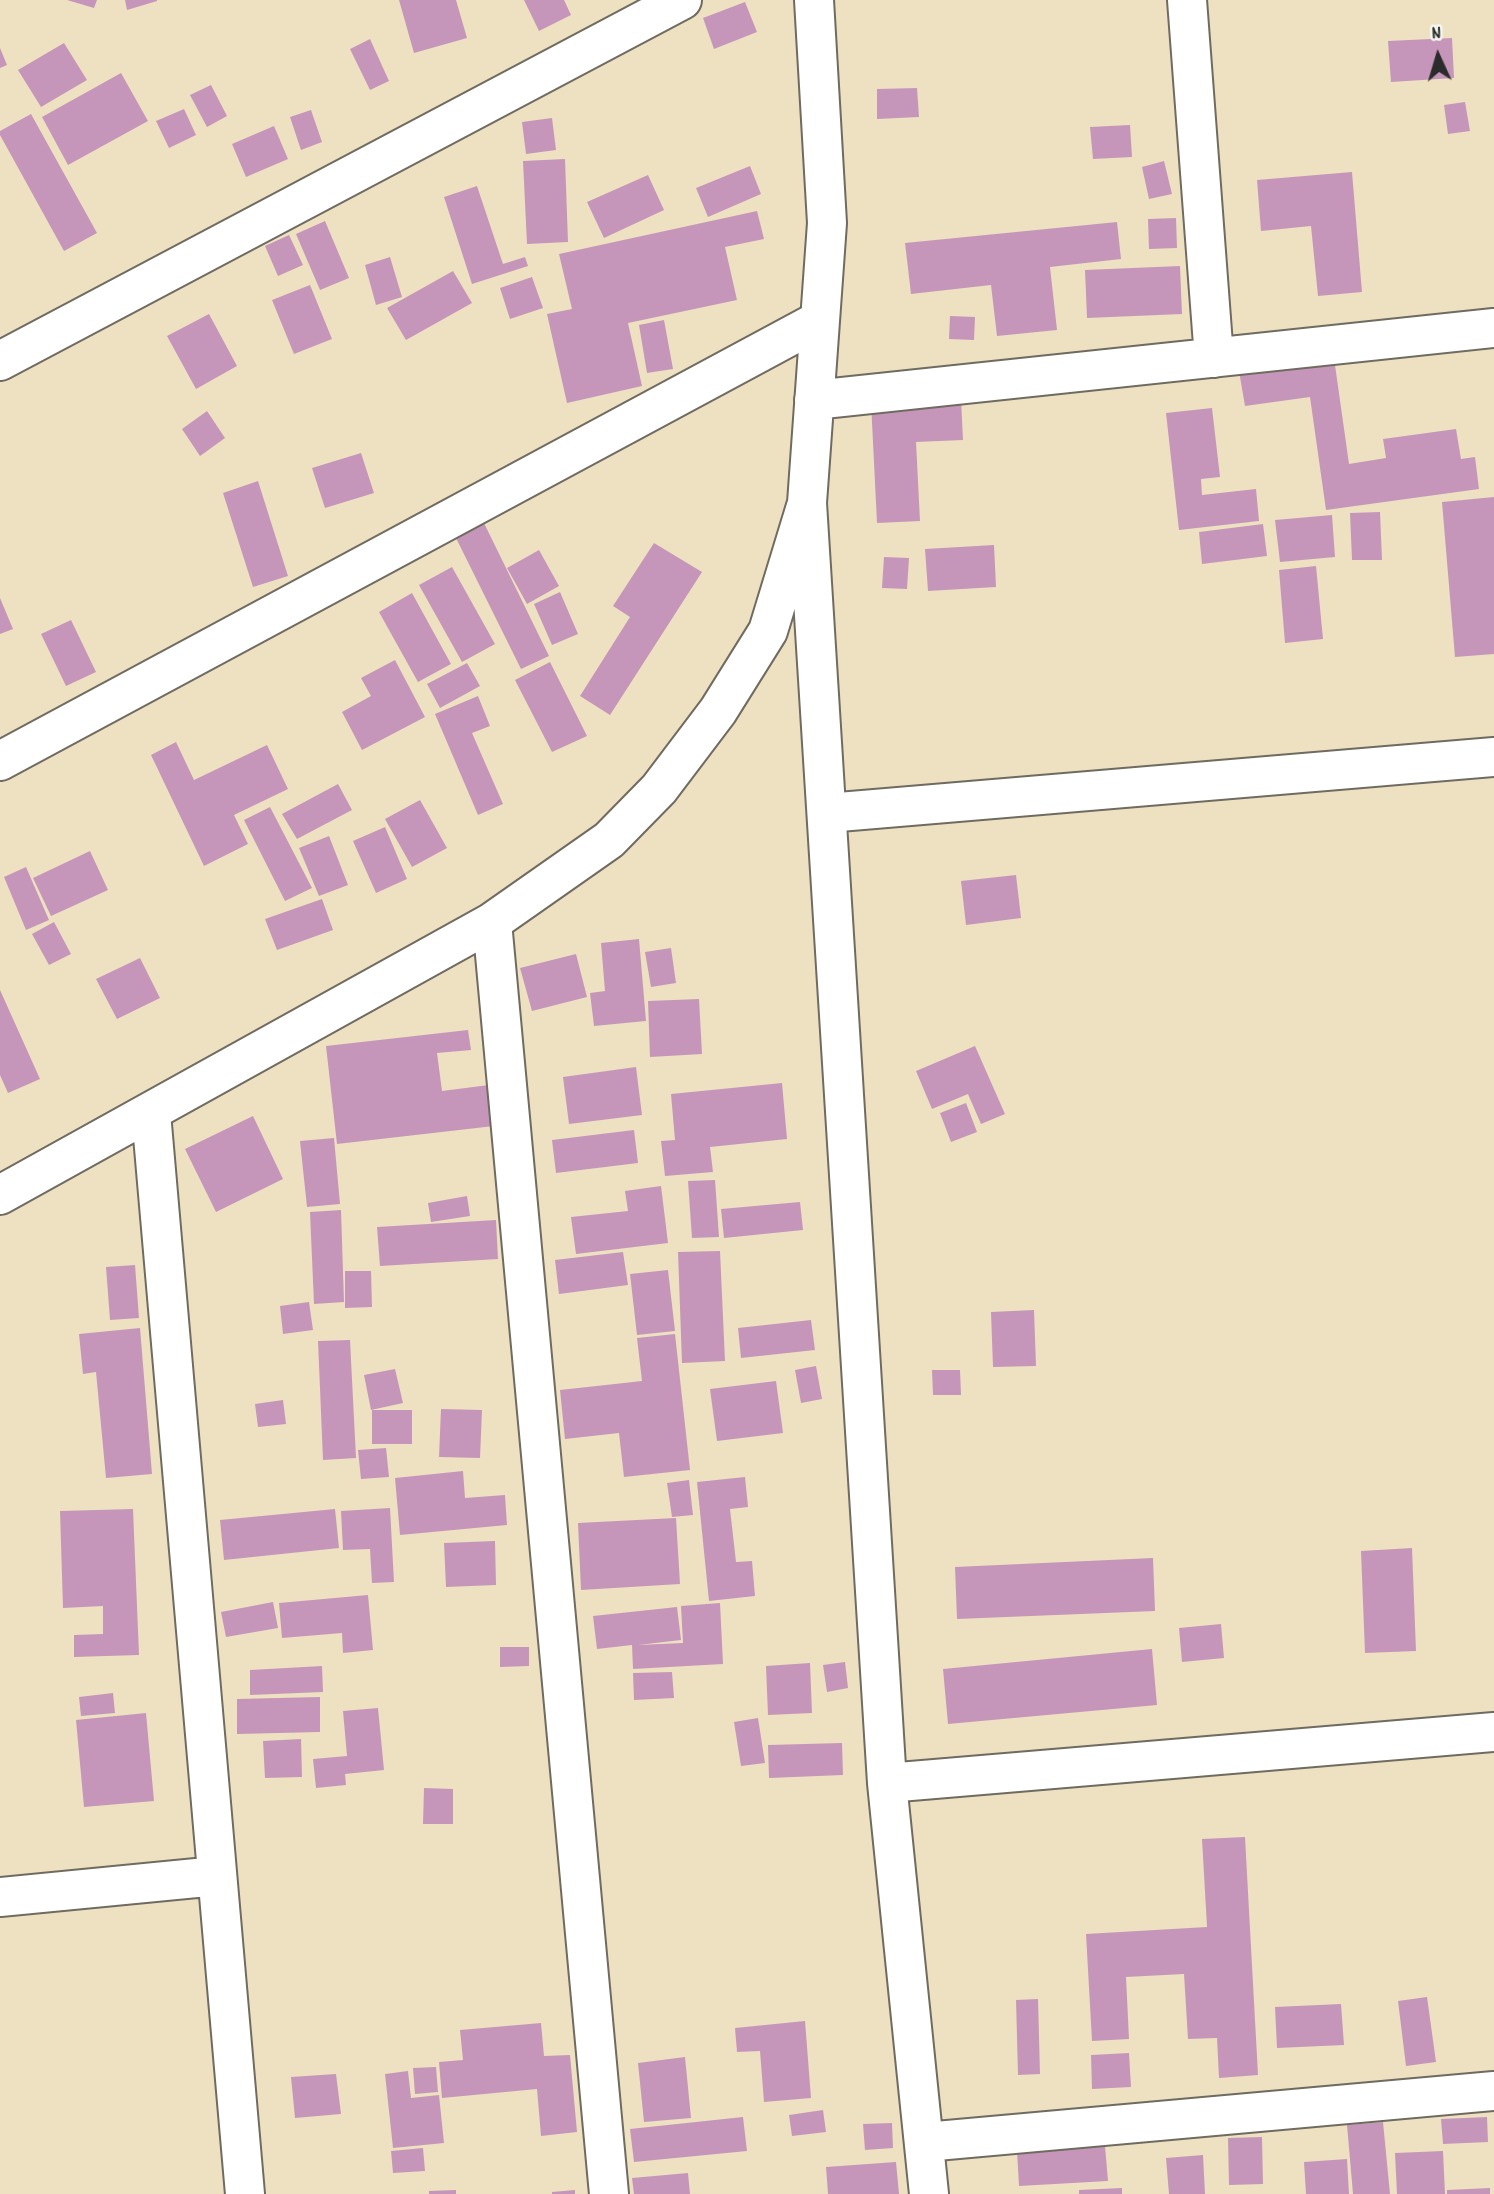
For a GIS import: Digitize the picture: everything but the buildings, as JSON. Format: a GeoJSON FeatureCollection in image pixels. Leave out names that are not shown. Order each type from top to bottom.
{"type":"FeatureCollection","features":[{"type":"Feature","properties":{"kind":"street"},"geometry":{"type":"LineString","coordinates":[[0,361],[682,0]]}},
{"type":"Feature","properties":{"kind":"street"},"geometry":{"type":"LineString","coordinates":[[814,0],[827,223],[807,503],[887,1783],[929,2194]]}},
{"type":"Feature","properties":{"kind":"street"},"geometry":{"type":"LineString","coordinates":[[1187,0],[1214,358]]}},
{"type":"Feature","properties":{"kind":"street"},"geometry":{"type":"LineString","coordinates":[[0,761],[820,320]]}},
{"type":"Feature","properties":{"kind":"street"},"geometry":{"type":"LineString","coordinates":[[814,400],[1494,328]]}},
{"type":"Feature","properties":{"kind":"street"},"geometry":{"type":"LineString","coordinates":[[0,1195],[492,922],[610,840],[659,789],[718,710],[768,631],[807,503]]}},
{"type":"Feature","properties":{"kind":"street"},"geometry":{"type":"LineString","coordinates":[[827,813],[1494,757]]}},
{"type":"Feature","properties":{"kind":"street"},"geometry":{"type":"LineString","coordinates":[[492,922],[609,2194]]}},
{"type":"Feature","properties":{"kind":"street"},"geometry":{"type":"LineString","coordinates":[[151,1113],[245,2194]]}},
{"type":"Feature","properties":{"kind":"street"},"geometry":{"type":"LineString","coordinates":[[887,1783],[1494,1732]]}},
{"type":"Feature","properties":{"kind":"street"},"geometry":{"type":"LineString","coordinates":[[0,1897],[217,1876]]}},
{"type":"Feature","properties":{"kind":"street"},"geometry":{"type":"LineString","coordinates":[[925,2142],[1494,2091]]}}]}
